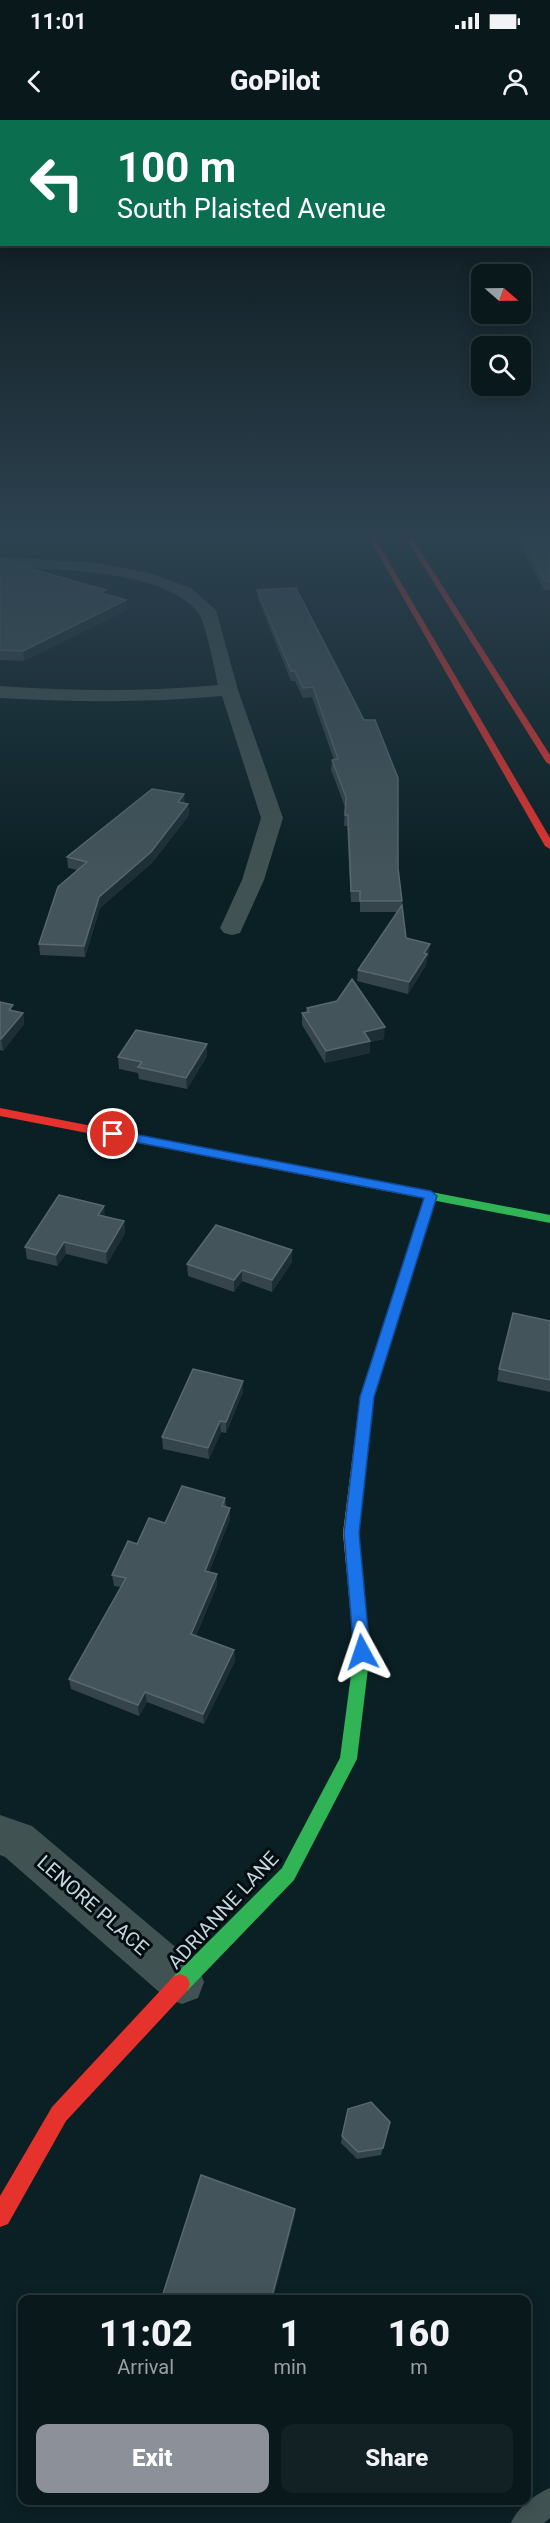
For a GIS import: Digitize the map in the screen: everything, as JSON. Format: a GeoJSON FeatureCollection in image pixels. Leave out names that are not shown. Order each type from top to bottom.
{"type":"FeatureCollection","features":[{"type":"Feature","properties":{"kind":"main road"},"geometry":{"type":"LineString","coordinates":[[437,650],[550,846]]}},
{"type":"Feature","properties":{"kind":"main road"},"geometry":{"type":"LineString","coordinates":[[480,650],[550,762]]}},
{"type":"Feature","properties":{"kind":"main road"},"geometry":{"type":"LineString","coordinates":[[0,1112],[550,1219]]}},
{"type":"Feature","properties":{"kind":"main road","name":"ADRIANNE LANE"},"geometry":{"type":"LineString","coordinates":[[0,2216],[59,2114],[182,1982],[288,1874],[348,1759],[362,1652],[351,1533],[367,1397],[431,1196]]}},
{"type":"Feature","properties":{"kind":"street"},"geometry":{"type":"LineString","coordinates":[[218,650],[272,818],[253,880],[232,928]]}},
{"type":"Feature","properties":{"kind":"street"},"geometry":{"type":"LineString","coordinates":[[0,692],[83,697],[160,696],[229,690]]}},
{"type":"Feature","properties":{"kind":"street","name":"LENORE PLACE"},"geometry":{"type":"LineString","coordinates":[[0,1834],[17,1840],[182,1982]]}},
{"type":"Feature","properties":{"kind":"lane"},"geometry":{"type":"LineString","coordinates":[[524,2523],[550,2501]]}},
{"type":"Feature","properties":{"kind":"building"},"geometry":{"type":"Polygon","coordinates":[[[282,650],[328,650],[364,720],[375,720],[398,778],[398,868],[402,901],[360,901],[360,891],[351,891],[348,815],[345,815],[346,797],[332,760],[338,759],[313,687],[303,688],[295,671],[291,671],[282,650]]]}},
{"type":"Feature","properties":{"kind":"building"},"geometry":{"type":"Polygon","coordinates":[[[152,789],[184,794],[178,802],[188,804],[151,852],[99,897],[84,946],[39,944],[58,887],[87,862],[67,857],[152,789]]]}},
{"type":"Feature","properties":{"kind":"building"},"geometry":{"type":"Polygon","coordinates":[[[402,905],[406,938],[430,944],[424,953],[427,954],[409,982],[358,970],[402,905]]]}},
{"type":"Feature","properties":{"kind":"building"},"geometry":{"type":"Polygon","coordinates":[[[352,979],[385,1027],[364,1032],[370,1041],[326,1051],[302,1013],[309,1012],[307,1008],[337,1001],[352,979]]]}},
{"type":"Feature","properties":{"kind":"building"},"geometry":{"type":"Polygon","coordinates":[[[0,1002],[13,1005],[9,1010],[23,1013],[1,1039],[0,1039],[0,1002]]]}},
{"type":"Feature","properties":{"kind":"building"},"geometry":{"type":"Polygon","coordinates":[[[136,1030],[207,1044],[186,1078],[138,1067],[142,1062],[118,1057],[136,1030]]]}},
{"type":"Feature","properties":{"kind":"building"},"geometry":{"type":"Polygon","coordinates":[[[59,1195],[104,1206],[98,1215],[124,1221],[106,1252],[64,1242],[56,1255],[25,1247],[59,1195]]]}},
{"type":"Feature","properties":{"kind":"building"},"geometry":{"type":"Polygon","coordinates":[[[216,1225],[292,1250],[272,1280],[242,1270],[234,1280],[187,1264],[216,1225]]]}},
{"type":"Feature","properties":{"kind":"building"},"geometry":{"type":"Polygon","coordinates":[[[513,1313],[550,1321],[550,1380],[499,1369],[513,1313]]]}},
{"type":"Feature","properties":{"kind":"building"},"geometry":{"type":"Polygon","coordinates":[[[193,1369],[243,1381],[226,1422],[220,1421],[208,1448],[162,1437],[193,1369]]]}},
{"type":"Feature","properties":{"kind":"building"},"geometry":{"type":"Polygon","coordinates":[[[182,1486],[225,1498],[222,1506],[230,1508],[205,1571],[217,1574],[191,1634],[234,1650],[203,1714],[145,1692],[138,1705],[69,1679],[126,1578],[112,1575],[128,1541],[137,1544],[149,1518],[165,1523],[182,1486]]]}},
{"type":"Feature","properties":{"kind":"building"},"geometry":{"type":"Polygon","coordinates":[[[371,2102],[390,2122],[383,2148],[358,2152],[342,2136],[348,2109],[371,2102]]]}},
{"type":"Feature","properties":{"kind":"building"},"geometry":{"type":"Polygon","coordinates":[[[201,2175],[295,2209],[272,2295],[163,2295],[201,2175]]]}},
{"type":"Feature","properties":{"kind":"traffic: fast"},"geometry":{"type":"LineString","coordinates":[[328,1176],[550,1219]]}},
{"type":"Feature","properties":{"kind":"traffic: fast"},"geometry":{"type":"LineString","coordinates":[[180,1984],[288,1874],[348,1759],[362,1652],[354,1565]]}},
{"type":"Feature","properties":{"kind":"traffic: slow"},"geometry":{"type":"LineString","coordinates":[[354,1565],[351,1533],[367,1397],[431,1196]]}},
{"type":"Feature","properties":{"kind":"traffic: jam"},"geometry":{"type":"LineString","coordinates":[[437,650],[550,846]]}},
{"type":"Feature","properties":{"kind":"traffic: jam"},"geometry":{"type":"LineString","coordinates":[[480,650],[550,762]]}},
{"type":"Feature","properties":{"kind":"traffic: jam"},"geometry":{"type":"LineString","coordinates":[[0,1112],[328,1176]]}},
{"type":"Feature","properties":{"kind":"traffic: jam"},"geometry":{"type":"LineString","coordinates":[[0,2216],[59,2114],[180,1984]]}},
{"type":"Feature","properties":{"kind":"route"},"geometry":{"type":"LineString","coordinates":[[113,1134],[431,1196],[367,1397],[351,1533],[362,1652]]}}]}
